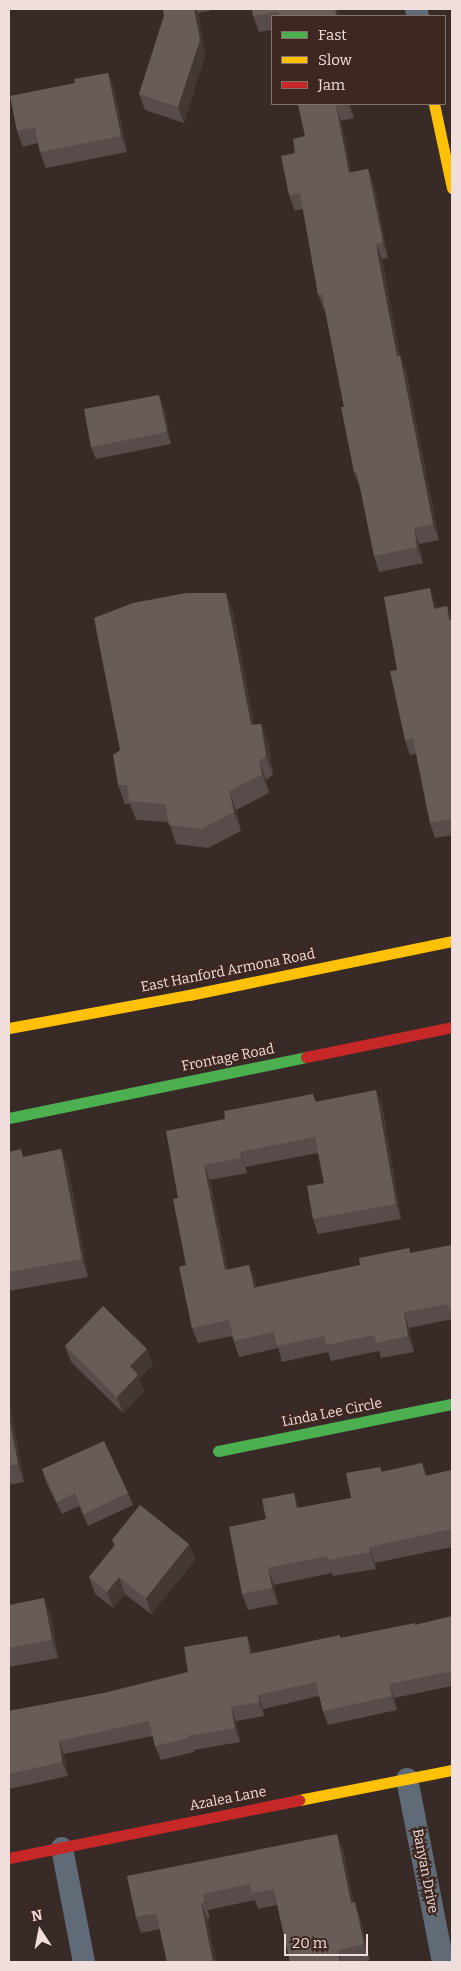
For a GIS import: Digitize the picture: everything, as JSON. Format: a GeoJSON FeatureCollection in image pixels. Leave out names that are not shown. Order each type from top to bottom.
{"type":"FeatureCollection","features":[{"type":"Feature","properties":{"kind":"street"},"geometry":{"type":"LineString","coordinates":[[441,111],[452,188]]}},
{"type":"Feature","properties":{"kind":"street","name":"East Hanford Armona Road"},"geometry":{"type":"LineString","coordinates":[[9,1028],[189,995],[452,941]]}},
{"type":"Feature","properties":{"kind":"street","name":"Frontage Road"},"geometry":{"type":"LineString","coordinates":[[9,1118],[452,1027]]}},
{"type":"Feature","properties":{"kind":"street","name":"Linda Lee Circle"},"geometry":{"type":"LineString","coordinates":[[218,1450],[452,1404]]}},
{"type":"Feature","properties":{"kind":"street","name":"Azalea Lane"},"geometry":{"type":"LineString","coordinates":[[9,1858],[452,1770]]}},
{"type":"Feature","properties":{"kind":"street","name":"Banyan Drive"},"geometry":{"type":"LineString","coordinates":[[407,1779],[444,1962]]}},
{"type":"Feature","properties":{"kind":"street"},"geometry":{"type":"LineString","coordinates":[[62,1848],[84,1962]]}},
{"type":"Feature","properties":{"kind":"building"},"geometry":{"type":"Polygon","coordinates":[[[163,9],[194,9],[200,40],[178,107],[139,94],[164,16],[163,9]]]}},
{"type":"Feature","properties":{"kind":"building"},"geometry":{"type":"Polygon","coordinates":[[[252,9],[335,9],[336,15],[279,15],[278,12],[253,16],[252,9]]]}},
{"type":"Feature","properties":{"kind":"building"},"geometry":{"type":"Polygon","coordinates":[[[108,73],[121,136],[40,152],[35,127],[17,131],[10,96],[75,83],[74,79],[108,73]]]}},
{"type":"Feature","properties":{"kind":"building"},"geometry":{"type":"Polygon","coordinates":[[[298,105],[336,105],[349,173],[368,169],[383,242],[376,244],[383,283],[397,356],[400,356],[433,524],[414,528],[417,547],[374,556],[357,472],[354,472],[341,407],[344,407],[322,294],[318,294],[300,193],[289,195],[281,156],[295,153],[293,139],[305,136],[298,105]]]}},
{"type":"Feature","properties":{"kind":"building"},"geometry":{"type":"Polygon","coordinates":[[[159,395],[167,432],[91,447],[84,409],[159,395]]]}},
{"type":"Feature","properties":{"kind":"building"},"geometry":{"type":"Polygon","coordinates":[[[430,588],[434,609],[447,606],[449,620],[452,619],[452,819],[430,823],[413,738],[405,740],[390,671],[397,670],[384,597],[430,588]]]}},
{"type":"Feature","properties":{"kind":"building"},"geometry":{"type":"Polygon","coordinates":[[[186,593],[226,593],[251,725],[261,724],[266,756],[259,761],[262,774],[229,791],[234,812],[201,829],[169,825],[165,804],[129,801],[127,785],[118,785],[113,755],[120,750],[94,618],[133,603],[186,593]]]}},
{"type":"Feature","properties":{"kind":"building"},"geometry":{"type":"Polygon","coordinates":[[[376,1090],[396,1204],[313,1219],[307,1186],[324,1183],[315,1137],[240,1152],[241,1158],[204,1165],[225,1270],[249,1265],[254,1288],[360,1265],[359,1258],[409,1248],[410,1253],[452,1245],[452,1308],[449,1309],[448,1304],[404,1312],[408,1336],[376,1343],[374,1335],[326,1345],[324,1336],[277,1346],[274,1332],[234,1341],[229,1320],[192,1328],[179,1267],[186,1265],[173,1199],[178,1198],[166,1131],[225,1119],[224,1111],[313,1094],[315,1102],[376,1090]]]}},
{"type":"Feature","properties":{"kind":"building"},"geometry":{"type":"Polygon","coordinates":[[[21,1149],[23,1157],[61,1149],[82,1259],[9,1272],[9,1152],[21,1149]]]}},
{"type":"Feature","properties":{"kind":"building"},"geometry":{"type":"Polygon","coordinates":[[[103,1306],[147,1349],[130,1366],[138,1375],[117,1397],[65,1346],[103,1306]]]}},
{"type":"Feature","properties":{"kind":"building"},"geometry":{"type":"Polygon","coordinates":[[[9,1417],[18,1464],[9,1466],[9,1417]]]}},
{"type":"Feature","properties":{"kind":"building"},"geometry":{"type":"Polygon","coordinates":[[[104,1441],[128,1493],[84,1514],[75,1493],[57,1502],[42,1469],[104,1441]]]}},
{"type":"Feature","properties":{"kind":"building"},"geometry":{"type":"Polygon","coordinates":[[[422,1463],[425,1476],[452,1470],[452,1529],[369,1547],[370,1552],[328,1560],[327,1556],[268,1568],[272,1588],[242,1594],[229,1527],[266,1519],[262,1499],[294,1493],[297,1508],[351,1498],[346,1473],[380,1467],[381,1472],[422,1463]]]}},
{"type":"Feature","properties":{"kind":"building"},"geometry":{"type":"Polygon","coordinates":[[[140,1505],[189,1544],[146,1598],[119,1577],[107,1592],[89,1577],[116,1544],[112,1540],[140,1505]]]}},
{"type":"Feature","properties":{"kind":"building"},"geometry":{"type":"Polygon","coordinates":[[[44,1598],[52,1640],[9,1648],[9,1605],[44,1598]]]}},
{"type":"Feature","properties":{"kind":"building"},"geometry":{"type":"Polygon","coordinates":[[[452,1616],[452,1671],[389,1684],[392,1696],[323,1711],[316,1682],[258,1695],[259,1702],[231,1707],[235,1728],[188,1736],[189,1738],[155,1746],[149,1721],[59,1741],[62,1762],[9,1774],[9,1711],[104,1693],[188,1672],[184,1647],[247,1636],[250,1654],[340,1635],[340,1638],[415,1623],[415,1625],[452,1616]]]}},
{"type":"Feature","properties":{"kind":"building"},"geometry":{"type":"Polygon","coordinates":[[[337,1834],[351,1903],[355,1902],[364,1944],[338,1950],[340,1962],[290,1962],[274,1889],[252,1893],[250,1884],[203,1894],[205,1902],[201,1903],[213,1962],[167,1962],[156,1913],[136,1917],[127,1876],[337,1834]]]}},
{"type":"Feature","properties":{"kind":"traffic: fast"},"geometry":{"type":"LineString","coordinates":[[9,1118],[306,1057]]}},
{"type":"Feature","properties":{"kind":"traffic: fast"},"geometry":{"type":"LineString","coordinates":[[218,1451],[452,1404]]}},
{"type":"Feature","properties":{"kind":"traffic: slow"},"geometry":{"type":"LineString","coordinates":[[434,105],[452,188]]}},
{"type":"Feature","properties":{"kind":"traffic: slow"},"geometry":{"type":"LineString","coordinates":[[9,1028],[189,995],[452,941]]}},
{"type":"Feature","properties":{"kind":"traffic: slow"},"geometry":{"type":"LineString","coordinates":[[299,1800],[452,1770]]}},
{"type":"Feature","properties":{"kind":"traffic: jam"},"geometry":{"type":"LineString","coordinates":[[306,1057],[452,1027]]}},
{"type":"Feature","properties":{"kind":"traffic: jam"},"geometry":{"type":"LineString","coordinates":[[9,1858],[299,1800]]}}]}
